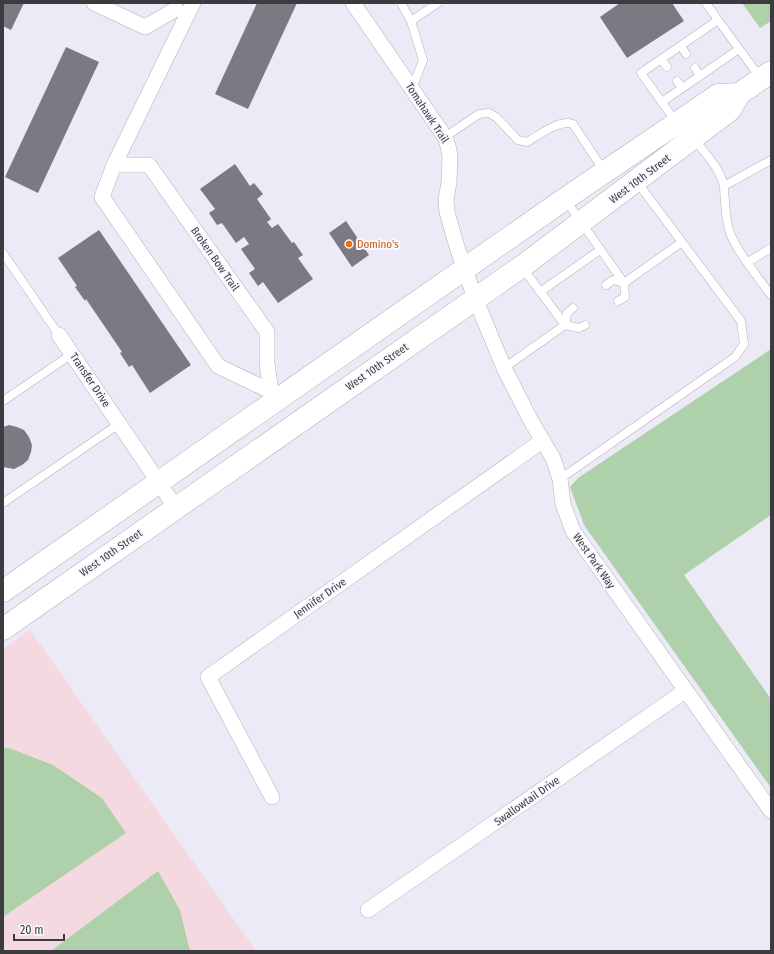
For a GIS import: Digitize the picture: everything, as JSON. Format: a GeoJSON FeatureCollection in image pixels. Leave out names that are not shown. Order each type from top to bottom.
{"type":"FeatureCollection","features":[{"type":"Feature","properties":{"kind":"main road","name":"West 10th Street"},"geometry":{"type":"LineString","coordinates":[[3,591],[158,482],[274,396],[470,283],[521,266],[637,181],[718,95],[739,94],[766,75]]}},
{"type":"Feature","properties":{"kind":"main road","name":"West 10th Street"},"geometry":{"type":"LineString","coordinates":[[3,629],[176,508],[470,283],[565,198],[604,172],[685,131]]}},
{"type":"Feature","properties":{"kind":"street"},"geometry":{"type":"LineString","coordinates":[[94,3],[146,27],[183,8]]}},
{"type":"Feature","properties":{"kind":"street","name":"Tomahawk Trail"},"geometry":{"type":"LineString","coordinates":[[352,3],[445,137],[450,156],[449,182],[446,200],[447,212],[470,283]]}},
{"type":"Feature","properties":{"kind":"street"},"geometry":{"type":"LineString","coordinates":[[183,8],[114,165],[102,196],[218,366],[247,379],[274,396]]}},
{"type":"Feature","properties":{"kind":"street","name":"Broken Bow Trail"},"geometry":{"type":"LineString","coordinates":[[114,165],[149,165],[267,332],[267,363],[274,396]]}},
{"type":"Feature","properties":{"kind":"street","name":"West Park Way"},"geometry":{"type":"LineString","coordinates":[[470,283],[504,368],[531,421],[553,458],[560,479],[563,504],[573,531],[771,811]]}},
{"type":"Feature","properties":{"kind":"street","name":"Transfer Drive"},"geometry":{"type":"LineString","coordinates":[[59,335],[176,508]]}},
{"type":"Feature","properties":{"kind":"street","name":"Jennifer Drive"},"geometry":{"type":"LineString","coordinates":[[272,797],[208,677],[542,441]]}},
{"type":"Feature","properties":{"kind":"street","name":"Swallowtail Drive"},"geometry":{"type":"LineString","coordinates":[[368,910],[685,691]]}},
{"type":"Feature","properties":{"kind":"lane"},"geometry":{"type":"LineString","coordinates":[[402,3],[411,21],[423,60],[412,89]]}},
{"type":"Feature","properties":{"kind":"lane"},"geometry":{"type":"LineString","coordinates":[[411,21],[438,3]]}},
{"type":"Feature","properties":{"kind":"lane"},"geometry":{"type":"LineString","coordinates":[[706,3],[739,49],[766,75]]}},
{"type":"Feature","properties":{"kind":"lane"},"geometry":{"type":"LineString","coordinates":[[718,20],[641,73],[685,131],[713,163],[719,173],[724,186],[726,219],[731,234],[740,251],[771,295]]}},
{"type":"Feature","properties":{"kind":"lane"},"geometry":{"type":"LineString","coordinates":[[681,46],[686,54]]}},
{"type":"Feature","properties":{"kind":"lane"},"geometry":{"type":"LineString","coordinates":[[662,102],[739,49]]}},
{"type":"Feature","properties":{"kind":"lane"},"geometry":{"type":"LineString","coordinates":[[661,59],[667,67]]}},
{"type":"Feature","properties":{"kind":"lane"},"geometry":{"type":"LineString","coordinates":[[695,68],[700,76]]}},
{"type":"Feature","properties":{"kind":"lane"},"geometry":{"type":"LineString","coordinates":[[677,81],[682,88]]}},
{"type":"Feature","properties":{"kind":"lane"},"geometry":{"type":"LineString","coordinates":[[445,137],[479,114],[489,113],[496,117],[518,140],[527,142],[561,123],[568,122],[573,124],[604,172]]}},
{"type":"Feature","properties":{"kind":"lane"},"geometry":{"type":"LineString","coordinates":[[724,186],[771,160]]}},
{"type":"Feature","properties":{"kind":"lane"},"geometry":{"type":"LineString","coordinates":[[560,479],[735,356],[744,344],[741,321],[637,181]]}},
{"type":"Feature","properties":{"kind":"lane"},"geometry":{"type":"LineString","coordinates":[[565,198],[624,283],[625,297],[618,301]]}},
{"type":"Feature","properties":{"kind":"lane"},"geometry":{"type":"LineString","coordinates":[[624,283],[682,242]]}},
{"type":"Feature","properties":{"kind":"lane"},"geometry":{"type":"LineString","coordinates":[[748,262],[771,248]]}},
{"type":"Feature","properties":{"kind":"lane"},"geometry":{"type":"LineString","coordinates":[[540,292],[600,250]]}},
{"type":"Feature","properties":{"kind":"lane","name":"Transfer Drive"},"geometry":{"type":"LineString","coordinates":[[3,253],[59,335]]}},
{"type":"Feature","properties":{"kind":"lane"},"geometry":{"type":"LineString","coordinates":[[521,266],[565,325],[579,328],[585,325]]}},
{"type":"Feature","properties":{"kind":"lane"},"geometry":{"type":"LineString","coordinates":[[606,285],[613,280],[624,283]]}},
{"type":"Feature","properties":{"kind":"lane"},"geometry":{"type":"LineString","coordinates":[[504,368],[565,325],[567,313],[573,308]]}},
{"type":"Feature","properties":{"kind":"lane"},"geometry":{"type":"LineString","coordinates":[[3,401],[72,354]]}},
{"type":"Feature","properties":{"kind":"lane"},"geometry":{"type":"LineString","coordinates":[[3,503],[119,424]]}},
{"type":"Feature","properties":{"kind":"shaded area"},"geometry":{"type":"Polygon","coordinates":[[[30,630],[256,951],[3,951],[3,649],[30,630]]]}},
{"type":"Feature","properties":{"kind":"green space"},"geometry":{"type":"Polygon","coordinates":[[[742,3],[771,3],[771,21],[760,28],[742,3]]]}},
{"type":"Feature","properties":{"kind":"green space"},"geometry":{"type":"Polygon","coordinates":[[[771,349],[771,515],[684,575],[771,699],[771,788],[584,525],[570,487],[578,478],[771,349]]]}},
{"type":"Feature","properties":{"kind":"green space"},"geometry":{"type":"Polygon","coordinates":[[[3,748],[9,748],[53,765],[102,798],[126,833],[3,917],[3,748]]]}},
{"type":"Feature","properties":{"kind":"green space"},"geometry":{"type":"Polygon","coordinates":[[[158,871],[180,910],[190,951],[51,951],[158,871]]]}},
{"type":"Feature","properties":{"kind":"building"},"geometry":{"type":"Polygon","coordinates":[[[3,3],[24,3],[11,30],[3,26],[3,3]]]}},
{"type":"Feature","properties":{"kind":"building"},"geometry":{"type":"Polygon","coordinates":[[[257,3],[297,3],[248,109],[215,94],[257,3]]]}},
{"type":"Feature","properties":{"kind":"building"},"geometry":{"type":"Polygon","coordinates":[[[620,3],[672,3],[684,21],[627,58],[600,17],[620,3]]]}},
{"type":"Feature","properties":{"kind":"building"},"geometry":{"type":"Polygon","coordinates":[[[66,47],[99,62],[38,193],[5,177],[66,47]]]}},
{"type":"Feature","properties":{"kind":"building"},"geometry":{"type":"Polygon","coordinates":[[[235,164],[250,186],[254,183],[263,194],[257,199],[271,219],[267,222],[272,228],[278,224],[292,243],[294,242],[303,255],[298,258],[313,279],[278,303],[263,282],[258,286],[249,273],[255,269],[241,249],[249,244],[244,237],[236,243],[222,223],[217,225],[209,213],[215,209],[200,189],[235,164]]]}},
{"type":"Feature","properties":{"kind":"building","name":"Domino's"},"geometry":{"type":"Polygon","coordinates":[[[346,221],[369,255],[352,267],[329,233],[346,221]]]}},
{"type":"Feature","properties":{"kind":"building"},"geometry":{"type":"Polygon","coordinates":[[[99,230],[191,365],[150,393],[132,365],[129,367],[120,353],[122,352],[86,299],[85,301],[75,287],[77,286],[58,258],[99,230]]]}},
{"type":"Feature","properties":{"kind":"building"},"geometry":{"type":"Polygon","coordinates":[[[9,425],[24,430],[32,445],[28,460],[14,469],[3,467],[3,427],[9,425]]]}},
{"type":"Feature","properties":{"kind":"place","name":"Domino's"},"geometry":{"type":"Point","coordinates":[349,244]}}]}
